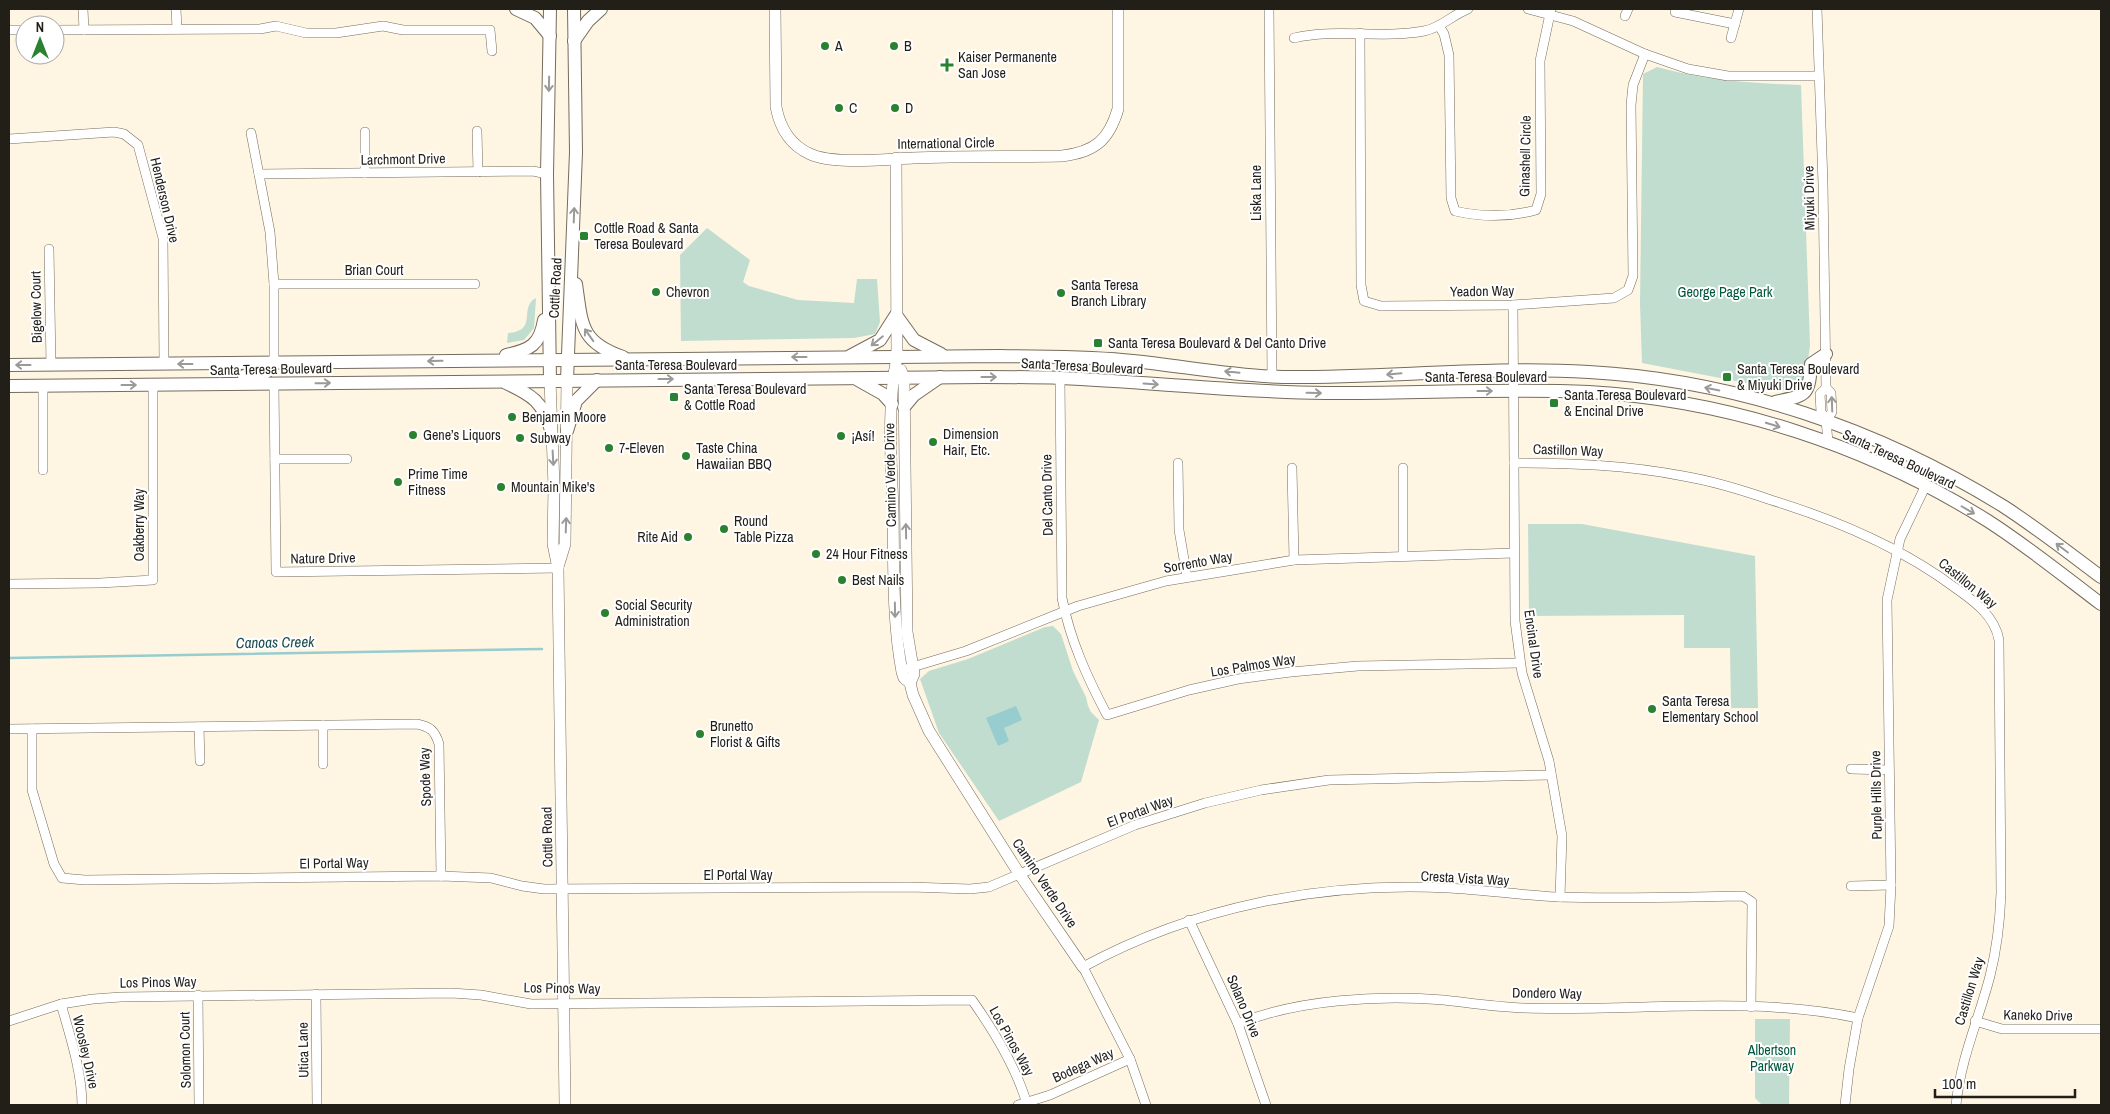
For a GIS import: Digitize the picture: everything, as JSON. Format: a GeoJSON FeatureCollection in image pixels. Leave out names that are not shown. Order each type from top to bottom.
{"type":"FeatureCollection","features":[{"type":"Feature","properties":{"kind":"main road"},"geometry":{"type":"LineString","coordinates":[[516,9],[534,18],[550,36]]}},
{"type":"Feature","properties":{"kind":"main road","name":"Cottle Road"},"geometry":{"type":"LineString","coordinates":[[550,9],[547,174],[550,381]]}},
{"type":"Feature","properties":{"kind":"main road","name":"Cottle Road"},"geometry":{"type":"LineString","coordinates":[[567,380],[576,152],[574,9]]}},
{"type":"Feature","properties":{"kind":"main road"},"geometry":{"type":"LineString","coordinates":[[574,41],[588,21],[601,9]]}},
{"type":"Feature","properties":{"kind":"main road"},"geometry":{"type":"LineString","coordinates":[[572,264],[580,313],[587,335],[601,348],[630,359]]}},
{"type":"Feature","properties":{"kind":"main road"},"geometry":{"type":"LineString","coordinates":[[484,360],[528,348],[536,342],[542,335],[549,293]]}},
{"type":"Feature","properties":{"kind":"main road"},"geometry":{"type":"LineString","coordinates":[[848,357],[880,340],[896,315],[914,340],[945,356]]}},
{"type":"Feature","properties":{"kind":"main road"},"geometry":{"type":"LineString","coordinates":[[1773,403],[1799,397],[1805,393],[1809,386],[1811,364],[1826,354]]}},
{"type":"Feature","properties":{"kind":"main road","name":"Santa Teresa Boulevard"},"geometry":{"type":"LineString","coordinates":[[9,365],[274,364],[550,359],[945,356],[1106,359],[1272,377],[1354,377],[1426,372],[1513,370],[1590,372],[1641,376],[1723,391],[1773,403],[1826,420],[1869,437],[1953,477],[2004,507],[2101,577]]}},
{"type":"Feature","properties":{"kind":"main road"},"geometry":{"type":"LineString","coordinates":[[170,385],[200,376],[258,376],[270,371],[274,364]]}},
{"type":"Feature","properties":{"kind":"main road"},"geometry":{"type":"LineString","coordinates":[[856,379],[883,394],[898,406],[940,378]]}},
{"type":"Feature","properties":{"kind":"main road","name":"Santa Teresa Boulevard"},"geometry":{"type":"LineString","coordinates":[[9,386],[567,380],[1060,378],[1272,392],[1591,392],[1671,401],[1761,421],[1828,442],[1878,462],[1926,485],[1988,521],[2045,561],[2101,604]]}},
{"type":"Feature","properties":{"kind":"main road"},"geometry":{"type":"LineString","coordinates":[[567,431],[576,401],[597,380]]}},
{"type":"Feature","properties":{"kind":"main road"},"geometry":{"type":"LineString","coordinates":[[504,382],[526,392],[537,401],[546,414],[551,430]]}},
{"type":"Feature","properties":{"kind":"street"},"geometry":{"type":"LineString","coordinates":[[83,9],[84,30]]}},
{"type":"Feature","properties":{"kind":"street"},"geometry":{"type":"LineString","coordinates":[[176,9],[177,29]]}},
{"type":"Feature","properties":{"kind":"street","name":"International Circle"},"geometry":{"type":"LineString","coordinates":[[775,9],[776,107],[784,133],[796,146],[813,155],[836,159],[1062,156],[1077,154],[1095,146],[1105,138],[1114,123],[1118,109],[1118,9]]}},
{"type":"Feature","properties":{"kind":"street","name":"Liska Lane"},"geometry":{"type":"LineString","coordinates":[[1269,9],[1272,377]]}},
{"type":"Feature","properties":{"kind":"street"},"geometry":{"type":"LineString","coordinates":[[1294,38],[1315,33],[1405,33],[1425,31],[1439,26],[1455,13],[1468,9]]}},
{"type":"Feature","properties":{"kind":"street"},"geometry":{"type":"LineString","coordinates":[[1528,9],[1551,12],[1645,54],[1688,69],[1728,76],[1818,76]]}},
{"type":"Feature","properties":{"kind":"street"},"geometry":{"type":"LineString","coordinates":[[1731,38],[1738,9]]}},
{"type":"Feature","properties":{"kind":"street","name":"Miyuki Drive"},"geometry":{"type":"LineString","coordinates":[[1817,9],[1826,354],[1826,388],[1820,394],[1820,402],[1821,412],[1826,420],[1828,442]]}},
{"type":"Feature","properties":{"kind":"street","name":"Ginashell Circle"},"geometry":{"type":"LineString","coordinates":[[1439,26],[1444,34],[1449,55],[1451,198],[1455,211],[1471,215],[1520,214],[1536,210],[1541,194],[1540,61],[1551,12]]}},
{"type":"Feature","properties":{"kind":"street"},"geometry":{"type":"LineString","coordinates":[[1675,12],[1735,24]]}},
{"type":"Feature","properties":{"kind":"street"},"geometry":{"type":"LineString","coordinates":[[65,30],[260,28],[276,26],[306,33],[336,33],[383,26],[402,30],[490,30],[492,51]]}},
{"type":"Feature","properties":{"kind":"street","name":"Yeadon Way"},"geometry":{"type":"LineString","coordinates":[[1360,33],[1361,285],[1364,301],[1381,306],[1513,305],[1614,298],[1628,290],[1632,276],[1631,106],[1633,85],[1645,54]]}},
{"type":"Feature","properties":{"kind":"street"},"geometry":{"type":"LineString","coordinates":[[477,131],[478,172]]}},
{"type":"Feature","properties":{"kind":"street","name":"Henderson Drive"},"geometry":{"type":"LineString","coordinates":[[9,139],[114,132],[124,134],[138,145],[163,238],[164,364]]}},
{"type":"Feature","properties":{"kind":"street"},"geometry":{"type":"LineString","coordinates":[[365,132],[365,173]]}},
{"type":"Feature","properties":{"kind":"street"},"geometry":{"type":"LineString","coordinates":[[251,133],[270,232],[274,284],[274,364]]}},
{"type":"Feature","properties":{"kind":"street","name":"Camino Verde Drive"},"geometry":{"type":"LineString","coordinates":[[896,158],[898,406],[907,632],[907,669],[904,678],[910,683],[913,696],[929,732],[1020,875],[1083,967],[1130,1059],[1146,1105]]}},
{"type":"Feature","properties":{"kind":"street","name":"Larchmont Drive"},"geometry":{"type":"LineString","coordinates":[[259,174],[533,171],[547,174]]}},
{"type":"Feature","properties":{"kind":"street","name":"Bigelow Court"},"geometry":{"type":"LineString","coordinates":[[49,249],[51,365]]}},
{"type":"Feature","properties":{"kind":"street","name":"Brian Court"},"geometry":{"type":"LineString","coordinates":[[274,284],[475,284]]}},
{"type":"Feature","properties":{"kind":"street","name":"Encinal Drive"},"geometry":{"type":"LineString","coordinates":[[1513,305],[1515,621],[1520,663],[1549,760],[1562,836],[1560,897]]}},
{"type":"Feature","properties":{"kind":"street","name":"Del Canto Drive"},"geometry":{"type":"LineString","coordinates":[[1060,378],[1062,598],[1065,611]]}},
{"type":"Feature","properties":{"kind":"street","name":"Cottle Road"},"geometry":{"type":"LineString","coordinates":[[558,568],[565,544],[567,380]]}},
{"type":"Feature","properties":{"kind":"street","name":"Cottle Road"},"geometry":{"type":"LineString","coordinates":[[550,381],[554,486],[553,544],[558,568],[565,1105]]}},
{"type":"Feature","properties":{"kind":"street","name":"Nature Drive"},"geometry":{"type":"LineString","coordinates":[[274,384],[276,572],[558,568]]}},
{"type":"Feature","properties":{"kind":"street","name":"Oakberry Way"},"geometry":{"type":"LineString","coordinates":[[9,584],[100,583],[153,580],[153,385]]}},
{"type":"Feature","properties":{"kind":"street"},"geometry":{"type":"LineString","coordinates":[[43,386],[43,470]]}},
{"type":"Feature","properties":{"kind":"street"},"geometry":{"type":"LineString","coordinates":[[275,459],[347,459]]}},
{"type":"Feature","properties":{"kind":"street"},"geometry":{"type":"LineString","coordinates":[[1178,463],[1179,530],[1187,577]]}},
{"type":"Feature","properties":{"kind":"street","name":"Castillon Way"},"geometry":{"type":"LineString","coordinates":[[1514,463],[1578,463],[1634,467],[1731,487],[1795,508],[1877,540],[1930,569],[1967,596],[1992,620],[1997,629],[2000,912],[1997,946],[1963,1062],[1956,1105]]}},
{"type":"Feature","properties":{"kind":"street"},"geometry":{"type":"LineString","coordinates":[[1292,468],[1294,560]]}},
{"type":"Feature","properties":{"kind":"street"},"geometry":{"type":"LineString","coordinates":[[1403,468],[1404,555]]}},
{"type":"Feature","properties":{"kind":"street","name":"Purple Hills Drive"},"geometry":{"type":"LineString","coordinates":[[1845,1105],[1858,1018],[1889,926],[1891,885],[1887,600],[1900,539],[1926,485]]}},
{"type":"Feature","properties":{"kind":"street","name":"Sorrento Way"},"geometry":{"type":"LineString","coordinates":[[907,669],[966,652],[1065,611],[1166,581],[1294,560],[1514,553]]}},
{"type":"Feature","properties":{"kind":"street","name":"Los Palmos Way"},"geometry":{"type":"LineString","coordinates":[[1065,611],[1067,624],[1084,672],[1106,715],[1189,690],[1238,679],[1291,672],[1358,666],[1520,663]]}},
{"type":"Feature","properties":{"kind":"street","name":"Spode Way"},"geometry":{"type":"LineString","coordinates":[[9,729],[417,724],[432,728],[439,744],[440,876]]}},
{"type":"Feature","properties":{"kind":"street"},"geometry":{"type":"LineString","coordinates":[[323,725],[323,764]]}},
{"type":"Feature","properties":{"kind":"street"},"geometry":{"type":"LineString","coordinates":[[199,726],[200,761]]}},
{"type":"Feature","properties":{"kind":"street","name":"El Portal Way"},"geometry":{"type":"LineString","coordinates":[[32,729],[32,790],[54,864],[62,878],[85,880],[440,876],[491,878],[522,886],[562,889],[970,889],[989,887],[1020,875],[1135,824],[1205,803],[1261,790],[1329,780],[1551,775]]}},
{"type":"Feature","properties":{"kind":"street"},"geometry":{"type":"LineString","coordinates":[[1851,769],[1889,770]]}},
{"type":"Feature","properties":{"kind":"street"},"geometry":{"type":"LineString","coordinates":[[1851,886],[1891,885]]}},
{"type":"Feature","properties":{"kind":"street","name":"Cresta Vista Way"},"geometry":{"type":"LineString","coordinates":[[1083,967],[1142,938],[1189,920],[1241,906],[1293,896],[1362,889],[1448,888],[1560,897],[1743,896],[1752,902],[1751,1007]]}},
{"type":"Feature","properties":{"kind":"street","name":"Solano Drive"},"geometry":{"type":"LineString","coordinates":[[1189,920],[1238,1024],[1266,1105]]}},
{"type":"Feature","properties":{"kind":"street","name":"Los Pinos Way"},"geometry":{"type":"LineString","coordinates":[[9,1021],[61,1004],[94,998],[198,995],[451,993],[481,995],[532,1004],[972,1000],[989,1024],[1023,1089],[1023,1104]]}},
{"type":"Feature","properties":{"kind":"street","name":"Utica Lane"},"geometry":{"type":"LineString","coordinates":[[316,994],[317,1105]]}},
{"type":"Feature","properties":{"kind":"street","name":"Solomon Court"},"geometry":{"type":"LineString","coordinates":[[198,995],[199,1105]]}},
{"type":"Feature","properties":{"kind":"street","name":"Dondero Way"},"geometry":{"type":"LineString","coordinates":[[1238,1024],[1250,1019],[1300,1007],[1359,999],[1404,998],[1522,1008],[1751,1007],[1806,1009],[1858,1018]]}},
{"type":"Feature","properties":{"kind":"street","name":"Woosley Drive"},"geometry":{"type":"LineString","coordinates":[[61,1004],[76,1064],[82,1094],[82,1105]]}},
{"type":"Feature","properties":{"kind":"street","name":"Kaneko Drive"},"geometry":{"type":"LineString","coordinates":[[1975,1021],[2002,1029],[2101,1029]]}},
{"type":"Feature","properties":{"kind":"street","name":"Bodega Way"},"geometry":{"type":"LineString","coordinates":[[1023,1104],[1118,1066],[1130,1059]]}},
{"type":"Feature","properties":{"kind":"green space","name":"George Page Park"},"geometry":{"type":"Polygon","coordinates":[[[1657,67],[1711,78],[1801,85],[1810,346],[1803,394],[1642,363],[1640,304],[1643,74],[1657,67]]]}},
{"type":"Feature","properties":{"kind":"green space"},"geometry":{"type":"Polygon","coordinates":[[[707,228],[750,260],[743,282],[749,286],[798,300],[854,303],[857,279],[877,279],[880,322],[875,334],[854,338],[681,341],[680,255],[707,228]]]}},
{"type":"Feature","properties":{"kind":"green space"},"geometry":{"type":"Polygon","coordinates":[[[536,298],[534,328],[524,340],[507,343],[508,333],[523,328],[526,323],[528,307],[536,298]]]}},
{"type":"Feature","properties":{"kind":"green space"},"geometry":{"type":"Polygon","coordinates":[[[1528,524],[1582,524],[1755,556],[1758,708],[1731,708],[1730,648],[1684,648],[1684,615],[1529,616],[1528,524]]]}},
{"type":"Feature","properties":{"kind":"green space"},"geometry":{"type":"Polygon","coordinates":[[[1053,626],[1061,634],[1073,671],[1086,697],[1088,706],[1099,720],[1081,782],[999,821],[939,733],[920,679],[929,671],[968,659],[1045,627],[1053,626]]]}},
{"type":"Feature","properties":{"kind":"green space","name":"Albertson Parkway"},"geometry":{"type":"Polygon","coordinates":[[[1755,1019],[1790,1019],[1789,1105],[1762,1105],[1755,1098],[1755,1019]]]}},
{"type":"Feature","properties":{"kind":"water"},"geometry":{"type":"Polygon","coordinates":[[[1016,706],[1022,720],[1004,728],[1009,741],[998,746],[986,718],[1016,706]]]}},
{"type":"Feature","properties":{"kind":"waterway","name":"Canoas Creek"},"geometry":{"type":"LineString","coordinates":[[9,658],[542,649]]}},
{"type":"Feature","properties":{"kind":"place","name":"A"},"geometry":{"type":"Point","coordinates":[825,46]}},
{"type":"Feature","properties":{"kind":"place","name":"B"},"geometry":{"type":"Point","coordinates":[894,46]}},
{"type":"Feature","properties":{"kind":"place","name":"Kaiser Permanente San Jose"},"geometry":{"type":"Point","coordinates":[947,65]}},
{"type":"Feature","properties":{"kind":"place","name":"C"},"geometry":{"type":"Point","coordinates":[839,108]}},
{"type":"Feature","properties":{"kind":"place","name":"D"},"geometry":{"type":"Point","coordinates":[895,108]}},
{"type":"Feature","properties":{"kind":"place","name":"Cottle Road & Santa Teresa Boulevard"},"geometry":{"type":"Point","coordinates":[584,236]}},
{"type":"Feature","properties":{"kind":"place","name":"Chevron"},"geometry":{"type":"Point","coordinates":[656,292]}},
{"type":"Feature","properties":{"kind":"place","name":"Santa Teresa Branch Library"},"geometry":{"type":"Point","coordinates":[1061,293]}},
{"type":"Feature","properties":{"kind":"place","name":"Santa Teresa Boulevard & Del Canto Drive"},"geometry":{"type":"Point","coordinates":[1098,343]}},
{"type":"Feature","properties":{"kind":"place","name":"Santa Teresa Boulevard & Miyuki Drive"},"geometry":{"type":"Point","coordinates":[1727,377]}},
{"type":"Feature","properties":{"kind":"place","name":"Santa Teresa Boulevard & Cottle Road"},"geometry":{"type":"Point","coordinates":[674,397]}},
{"type":"Feature","properties":{"kind":"place","name":"Santa Teresa Boulevard & Encinal Drive"},"geometry":{"type":"Point","coordinates":[1554,403]}},
{"type":"Feature","properties":{"kind":"place","name":"Benjamin Moore"},"geometry":{"type":"Point","coordinates":[512,417]}},
{"type":"Feature","properties":{"kind":"place","name":"Gene’s Liquors"},"geometry":{"type":"Point","coordinates":[413,435]}},
{"type":"Feature","properties":{"kind":"place","name":"¡Así!"},"geometry":{"type":"Point","coordinates":[841,436]}},
{"type":"Feature","properties":{"kind":"place","name":"Subway"},"geometry":{"type":"Point","coordinates":[520,438]}},
{"type":"Feature","properties":{"kind":"place","name":"Dimension Hair, Etc."},"geometry":{"type":"Point","coordinates":[933,442]}},
{"type":"Feature","properties":{"kind":"place","name":"7-Eleven"},"geometry":{"type":"Point","coordinates":[609,448]}},
{"type":"Feature","properties":{"kind":"place","name":"Taste China Hawaiian BBQ"},"geometry":{"type":"Point","coordinates":[686,456]}},
{"type":"Feature","properties":{"kind":"place","name":"Prime Time Fitness"},"geometry":{"type":"Point","coordinates":[398,482]}},
{"type":"Feature","properties":{"kind":"place","name":"Mountain Mike's"},"geometry":{"type":"Point","coordinates":[501,487]}},
{"type":"Feature","properties":{"kind":"place","name":"Round Table Pizza"},"geometry":{"type":"Point","coordinates":[724,529]}},
{"type":"Feature","properties":{"kind":"place","name":"Rite Aid"},"geometry":{"type":"Point","coordinates":[688,537]}},
{"type":"Feature","properties":{"kind":"place","name":"24 Hour Fitness"},"geometry":{"type":"Point","coordinates":[816,554]}},
{"type":"Feature","properties":{"kind":"place","name":"Best Nails"},"geometry":{"type":"Point","coordinates":[842,580]}},
{"type":"Feature","properties":{"kind":"place","name":"Social Security Administration"},"geometry":{"type":"Point","coordinates":[605,613]}},
{"type":"Feature","properties":{"kind":"place","name":"Santa Teresa Elementary School"},"geometry":{"type":"Point","coordinates":[1652,709]}},
{"type":"Feature","properties":{"kind":"place","name":"Brunetto Florist & Gifts"},"geometry":{"type":"Point","coordinates":[700,734]}}]}
